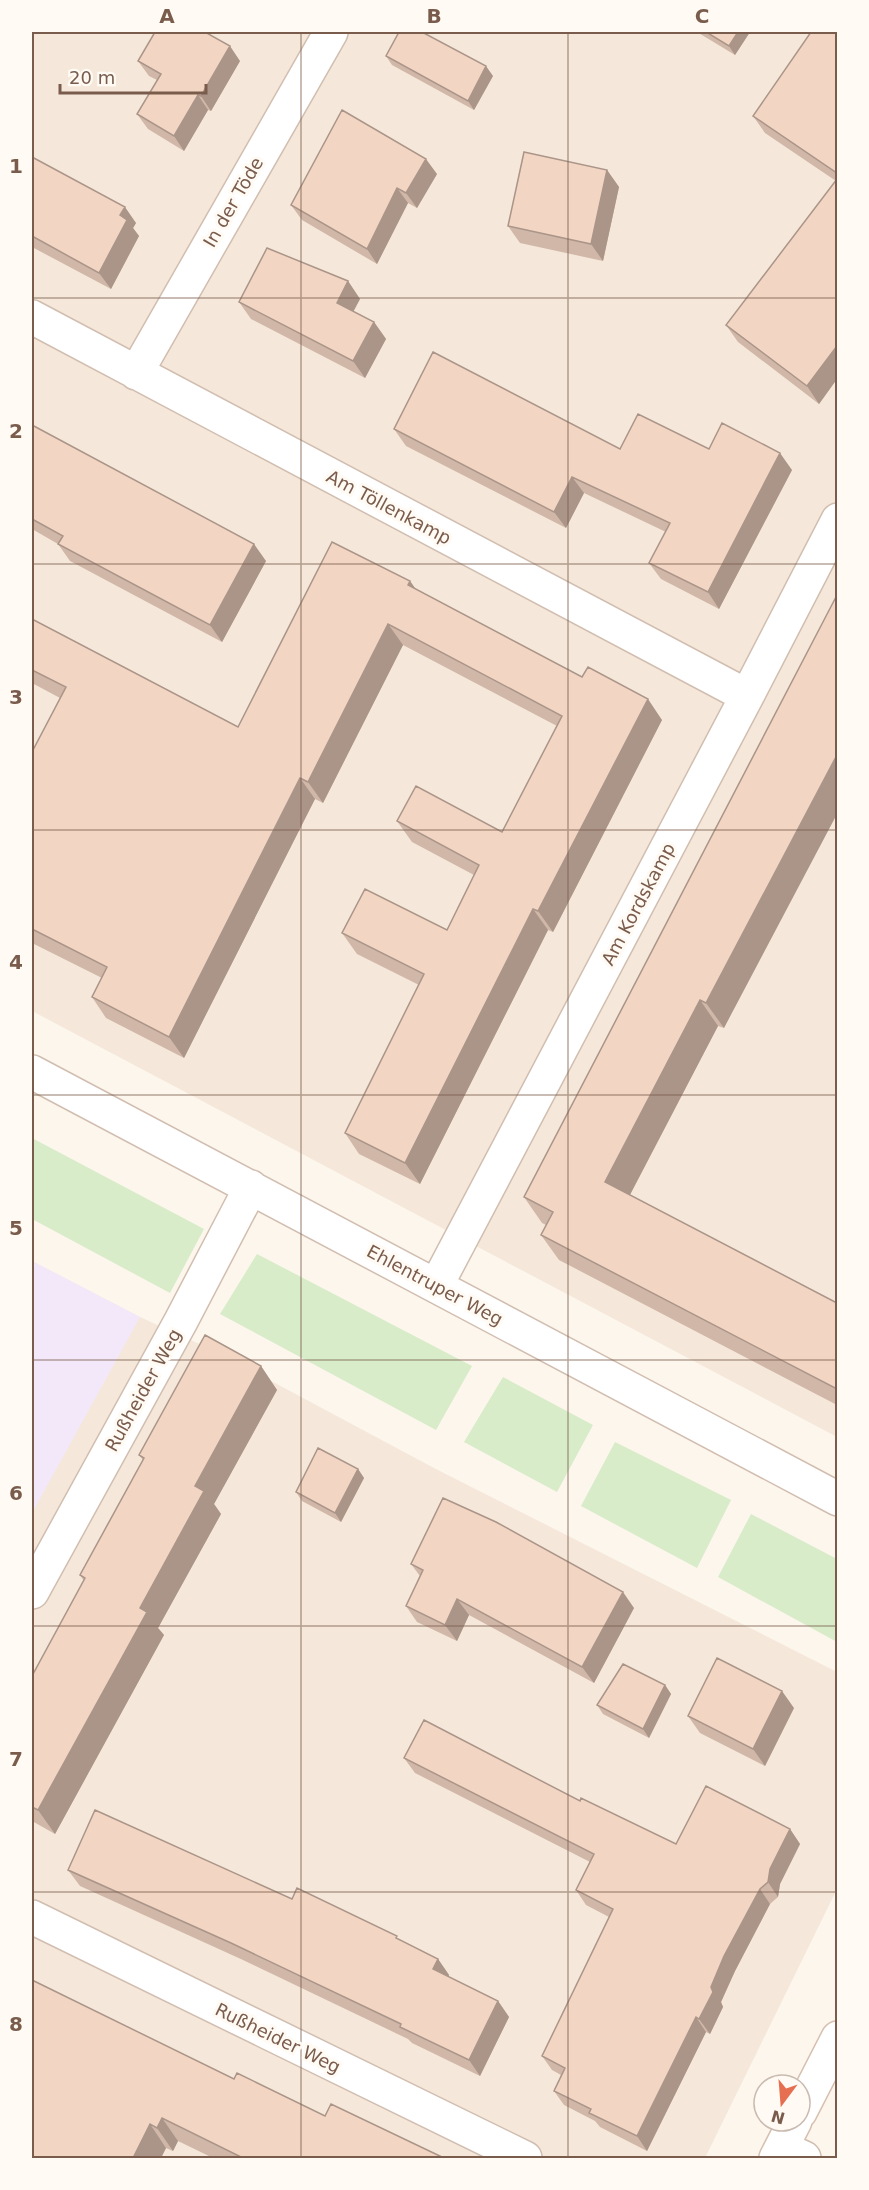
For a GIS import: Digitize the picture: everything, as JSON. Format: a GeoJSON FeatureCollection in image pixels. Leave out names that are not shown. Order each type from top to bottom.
{"type":"FeatureCollection","features":[{"type":"Feature","properties":{"kind":"street","name":"In der Töde"},"geometry":{"type":"LineString","coordinates":[[136,373],[331,32]]}},
{"type":"Feature","properties":{"kind":"street","name":"Am Töllenkamp"},"geometry":{"type":"LineString","coordinates":[[32,317],[747,696]]}},
{"type":"Feature","properties":{"kind":"street","name":"Am Kordskamp"},"geometry":{"type":"LineString","coordinates":[[436,1286],[747,696],[837,520]]}},
{"type":"Feature","properties":{"kind":"street","name":"Ehlentruper Weg"},"geometry":{"type":"LineString","coordinates":[[32,1072],[837,1499]]}},
{"type":"Feature","properties":{"kind":"street","name":"Rußheider Weg"},"geometry":{"type":"LineString","coordinates":[[32,1592],[181,1321],[251,1187]]}},
{"type":"Feature","properties":{"kind":"street","name":"Rußheider Weg"},"geometry":{"type":"LineString","coordinates":[[32,1917],[525,2158]]}},
{"type":"Feature","properties":{"kind":"street"},"geometry":{"type":"LineString","coordinates":[[812,2088],[837,2038]]}},
{"type":"Feature","properties":{"kind":"shaded area"},"geometry":{"type":"Polygon","coordinates":[[[32,32],[837,32],[837,1437],[32,1011],[32,32]]]}},
{"type":"Feature","properties":{"kind":"shaded area"},"geometry":{"type":"Polygon","coordinates":[[[32,1261],[140,1317],[217,1352],[434,1468],[837,1672],[837,1889],[705,2158],[32,2158],[32,1261]]]}},
{"type":"Feature","properties":{"kind":"shaded area"},"geometry":{"type":"Polygon","coordinates":[[[32,1261],[140,1317],[32,1513],[32,1261]]]}},
{"type":"Feature","properties":{"kind":"green space"},"geometry":{"type":"Polygon","coordinates":[[[32,1138],[204,1229],[170,1293],[32,1219],[32,1138]]]}},
{"type":"Feature","properties":{"kind":"green space"},"geometry":{"type":"Polygon","coordinates":[[[257,1254],[472,1366],[436,1430],[220,1314],[257,1254]]]}},
{"type":"Feature","properties":{"kind":"green space"},"geometry":{"type":"Polygon","coordinates":[[[503,1377],[593,1425],[557,1492],[464,1442],[503,1377]]]}},
{"type":"Feature","properties":{"kind":"green space"},"geometry":{"type":"Polygon","coordinates":[[[615,1442],[731,1500],[697,1568],[581,1506],[615,1442]]]}},
{"type":"Feature","properties":{"kind":"green space"},"geometry":{"type":"Polygon","coordinates":[[[751,1514],[837,1559],[837,1642],[718,1577],[751,1514]]]}},
{"type":"Feature","properties":{"kind":"building"},"geometry":{"type":"Polygon","coordinates":[[[155,32],[205,32],[230,46],[174,136],[137,114],[161,74],[138,61],[155,32]]]}},
{"type":"Feature","properties":{"kind":"building"},"geometry":{"type":"Polygon","coordinates":[[[399,32],[422,32],[486,66],[468,101],[386,56],[399,32]]]}},
{"type":"Feature","properties":{"kind":"building"},"geometry":{"type":"Polygon","coordinates":[[[706,32],[738,32],[729,46],[706,32]]]}},
{"type":"Feature","properties":{"kind":"building"},"geometry":{"type":"Polygon","coordinates":[[[811,32],[837,34],[837,173],[753,116],[811,32]]]}},
{"type":"Feature","properties":{"kind":"building"},"geometry":{"type":"Polygon","coordinates":[[[342,110],[426,159],[406,193],[397,188],[367,249],[291,205],[342,110]]]}},
{"type":"Feature","properties":{"kind":"building"},"geometry":{"type":"Polygon","coordinates":[[[524,152],[607,170],[591,244],[508,226],[524,152]]]}},
{"type":"Feature","properties":{"kind":"building"},"geometry":{"type":"Polygon","coordinates":[[[32,157],[125,207],[120,215],[127,220],[99,273],[32,236],[32,157]]]}},
{"type":"Feature","properties":{"kind":"building"},"geometry":{"type":"Polygon","coordinates":[[[837,179],[837,346],[807,386],[726,325],[837,179]]]}},
{"type":"Feature","properties":{"kind":"building"},"geometry":{"type":"Polygon","coordinates":[[[267,248],[348,281],[337,303],[374,322],[353,361],[239,302],[267,248]]]}},
{"type":"Feature","properties":{"kind":"building"},"geometry":{"type":"Polygon","coordinates":[[[433,352],[620,449],[638,414],[709,449],[722,423],[780,453],[708,592],[649,563],[670,523],[572,477],[554,512],[394,429],[433,352]]]}},
{"type":"Feature","properties":{"kind":"building"},"geometry":{"type":"Polygon","coordinates":[[[32,425],[254,544],[210,625],[58,544],[63,536],[32,519],[32,425]]]}},
{"type":"Feature","properties":{"kind":"building"},"geometry":{"type":"Polygon","coordinates":[[[332,542],[410,581],[408,585],[582,677],[588,667],[648,699],[538,911],[533,909],[405,1163],[345,1133],[424,974],[342,933],[365,889],[447,930],[479,865],[397,821],[416,786],[502,832],[562,716],[388,624],[308,782],[300,778],[169,1037],[92,997],[107,967],[32,929],[32,752],[66,687],[32,670],[32,619],[238,727],[332,542]]]}},
{"type":"Feature","properties":{"kind":"building"},"geometry":{"type":"Polygon","coordinates":[[[837,595],[837,755],[706,1003],[700,1000],[605,1182],[837,1303],[837,1389],[541,1235],[553,1212],[524,1197],[837,595]]]}},
{"type":"Feature","properties":{"kind":"building"},"geometry":{"type":"Polygon","coordinates":[[[205,1335],[261,1366],[195,1486],[204,1491],[140,1608],[147,1612],[38,1810],[32,1807],[32,1676],[85,1578],[80,1575],[144,1458],[139,1455],[205,1335]]]}},
{"type":"Feature","properties":{"kind":"building"},"geometry":{"type":"Polygon","coordinates":[[[318,1448],[358,1469],[335,1513],[296,1492],[318,1448]]]}},
{"type":"Feature","properties":{"kind":"building"},"geometry":{"type":"Polygon","coordinates":[[[443,1498],[496,1522],[623,1592],[582,1667],[457,1599],[445,1625],[406,1606],[423,1570],[411,1564],[443,1498]]]}},
{"type":"Feature","properties":{"kind":"building"},"geometry":{"type":"Polygon","coordinates":[[[717,1658],[782,1691],[753,1749],[688,1716],[717,1658]]]}},
{"type":"Feature","properties":{"kind":"building"},"geometry":{"type":"Polygon","coordinates":[[[623,1664],[665,1685],[643,1729],[597,1705],[623,1664]]]}},
{"type":"Feature","properties":{"kind":"building"},"geometry":{"type":"Polygon","coordinates":[[[424,1720],[580,1801],[581,1798],[676,1844],[706,1786],[790,1829],[770,1869],[768,1882],[760,1889],[724,1956],[711,1987],[713,1992],[699,2019],[696,2017],[637,2136],[589,2113],[591,2109],[554,2091],[565,2068],[542,2056],[613,1909],[576,1890],[594,1854],[404,1758],[424,1720]]]}},
{"type":"Feature","properties":{"kind":"building"},"geometry":{"type":"Polygon","coordinates":[[[95,1810],[292,1899],[297,1888],[397,1936],[396,1938],[438,1959],[433,1969],[498,2001],[469,2060],[400,2027],[401,2024],[231,1943],[68,1870],[95,1810]]]}},
{"type":"Feature","properties":{"kind":"building"},"geometry":{"type":"Polygon","coordinates":[[[32,1980],[234,2079],[237,2073],[325,2116],[331,2104],[444,2158],[243,2158],[162,2118],[157,2128],[150,2124],[133,2158],[32,2158],[32,1980]]]}}]}
